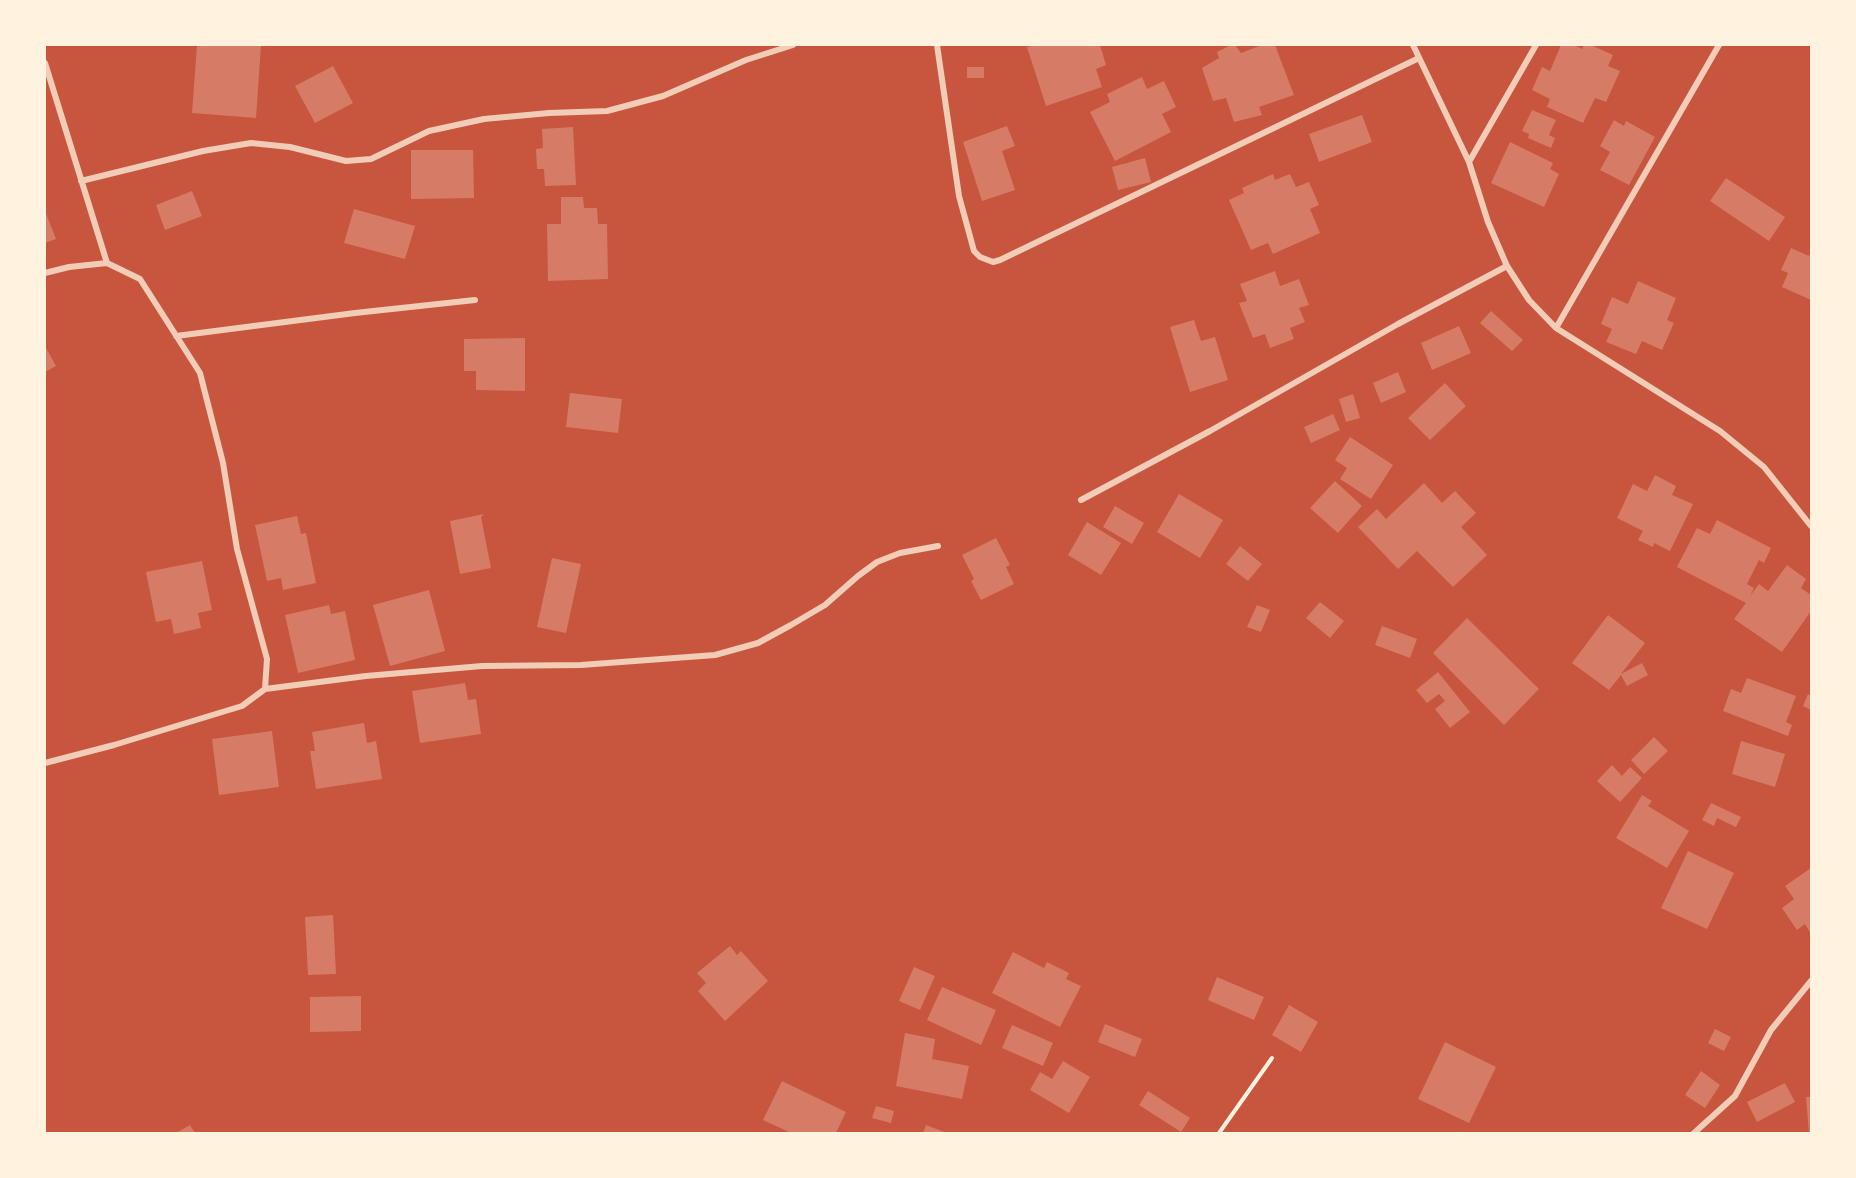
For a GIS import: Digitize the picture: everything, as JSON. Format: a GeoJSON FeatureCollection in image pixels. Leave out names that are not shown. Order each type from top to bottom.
{"type":"FeatureCollection","features":[{"type":"Feature","properties":{"kind":"street"},"geometry":{"type":"LineString","coordinates":[[81,181],[203,151],[251,143],[290,147],[346,161],[371,159],[429,131],[484,119],[607,111],[663,96],[746,60],[793,45]]}},
{"type":"Feature","properties":{"kind":"street"},"geometry":{"type":"LineString","coordinates":[[937,45],[959,196],[974,251],[980,258],[993,262],[1419,58]]}},
{"type":"Feature","properties":{"kind":"street"},"geometry":{"type":"LineString","coordinates":[[1413,45],[1469,162],[1488,222],[1507,266],[1529,300],[1556,327],[1720,431],[1764,466],[1811,526]]}},
{"type":"Feature","properties":{"kind":"street"},"geometry":{"type":"LineString","coordinates":[[1469,162],[1536,45]]}},
{"type":"Feature","properties":{"kind":"street"},"geometry":{"type":"LineString","coordinates":[[1556,327],[1719,45]]}},
{"type":"Feature","properties":{"kind":"street"},"geometry":{"type":"LineString","coordinates":[[45,63],[107,263]]}},
{"type":"Feature","properties":{"kind":"street"},"geometry":{"type":"LineString","coordinates":[[45,273],[69,267],[107,263],[140,279],[200,374],[222,463],[237,549],[267,659],[265,689]]}},
{"type":"Feature","properties":{"kind":"street"},"geometry":{"type":"LineString","coordinates":[[1081,500],[1507,266]]}},
{"type":"Feature","properties":{"kind":"street"},"geometry":{"type":"LineString","coordinates":[[176,336],[475,300]]}},
{"type":"Feature","properties":{"kind":"street"},"geometry":{"type":"LineString","coordinates":[[45,763],[114,745],[242,706],[265,689],[366,676],[470,667],[581,665],[715,655],[758,644],[825,605],[877,562],[900,553],[938,546]]}},
{"type":"Feature","properties":{"kind":"street"},"geometry":{"type":"LineString","coordinates":[[1694,1133],[1735,1096],[1771,1030],[1811,981]]}},
{"type":"Feature","properties":{"kind":"path"},"geometry":{"type":"LineString","coordinates":[[1220,1133],[1272,1058]]}},
{"type":"Feature","properties":{"kind":"building"},"geometry":{"type":"Polygon","coordinates":[[[197,45],[261,45],[256,118],[192,113],[197,45]]]}},
{"type":"Feature","properties":{"kind":"building"},"geometry":{"type":"Polygon","coordinates":[[[1034,45],[1100,45],[1106,65],[1096,69],[1102,87],[1046,106],[1027,47],[1034,45]]]}},
{"type":"Feature","properties":{"kind":"building"},"geometry":{"type":"Polygon","coordinates":[[[1235,45],[1241,53],[1262,45],[1275,45],[1294,95],[1259,107],[1262,115],[1234,122],[1226,98],[1213,101],[1202,68],[1219,58],[1217,52],[1235,45]]]}},
{"type":"Feature","properties":{"kind":"building"},"geometry":{"type":"Polygon","coordinates":[[[1561,45],[1574,45],[1582,49],[1584,45],[1591,45],[1613,55],[1608,66],[1620,71],[1606,102],[1595,98],[1583,123],[1547,107],[1550,99],[1532,90],[1542,67],[1550,71],[1561,45]]]}},
{"type":"Feature","properties":{"kind":"building"},"geometry":{"type":"Polygon","coordinates":[[[333,66],[353,103],[315,123],[295,86],[333,66]]]}},
{"type":"Feature","properties":{"kind":"building"},"geometry":{"type":"Polygon","coordinates":[[[967,67],[984,67],[984,78],[967,78],[967,67]]]}},
{"type":"Feature","properties":{"kind":"building"},"geometry":{"type":"Polygon","coordinates":[[[1142,77],[1147,89],[1164,81],[1176,107],[1162,114],[1171,132],[1115,161],[1090,112],[1110,102],[1107,94],[1142,77]]]}},
{"type":"Feature","properties":{"kind":"building"},"geometry":{"type":"Polygon","coordinates":[[[1532,110],[1556,120],[1549,135],[1555,138],[1551,148],[1528,138],[1529,134],[1522,131],[1532,110]]]}},
{"type":"Feature","properties":{"kind":"building"},"geometry":{"type":"Polygon","coordinates":[[[1362,115],[1372,142],[1319,162],[1309,134],[1362,115]]]}},
{"type":"Feature","properties":{"kind":"building"},"geometry":{"type":"Polygon","coordinates":[[[1614,120],[1624,126],[1626,121],[1655,137],[1629,185],[1600,170],[1610,152],[1600,146],[1614,120]]]}},
{"type":"Feature","properties":{"kind":"building"},"geometry":{"type":"Polygon","coordinates":[[[1007,126],[1015,146],[1002,151],[1015,190],[982,201],[963,142],[1007,126]]]}},
{"type":"Feature","properties":{"kind":"building"},"geometry":{"type":"Polygon","coordinates":[[[573,127],[576,185],[545,186],[544,169],[537,169],[536,149],[543,148],[542,129],[573,127]]]}},
{"type":"Feature","properties":{"kind":"building"},"geometry":{"type":"Polygon","coordinates":[[[1510,142],[1553,163],[1550,169],[1559,174],[1544,207],[1491,183],[1510,142]]]}},
{"type":"Feature","properties":{"kind":"building"},"geometry":{"type":"Polygon","coordinates":[[[411,150],[473,150],[474,198],[411,199],[411,150]]]}},
{"type":"Feature","properties":{"kind":"building"},"geometry":{"type":"Polygon","coordinates":[[[1145,158],[1151,182],[1118,190],[1112,167],[1145,158]]]}},
{"type":"Feature","properties":{"kind":"building"},"geometry":{"type":"Polygon","coordinates":[[[1273,174],[1275,180],[1290,174],[1296,187],[1309,182],[1319,205],[1310,209],[1320,233],[1273,254],[1268,243],[1251,250],[1229,200],[1244,193],[1242,188],[1273,174]]]}},
{"type":"Feature","properties":{"kind":"building"},"geometry":{"type":"Polygon","coordinates":[[[1726,178],[1785,217],[1769,241],[1710,201],[1726,178]]]}},
{"type":"Feature","properties":{"kind":"building"},"geometry":{"type":"Polygon","coordinates":[[[192,191],[202,216],[165,230],[156,205],[192,191]]]}},
{"type":"Feature","properties":{"kind":"building"},"geometry":{"type":"Polygon","coordinates":[[[561,197],[583,197],[584,208],[597,208],[598,224],[607,224],[608,279],[548,281],[547,224],[561,224],[561,197]]]}},
{"type":"Feature","properties":{"kind":"building"},"geometry":{"type":"Polygon","coordinates":[[[354,209],[415,226],[405,259],[344,243],[354,209]]]}},
{"type":"Feature","properties":{"kind":"building"},"geometry":{"type":"Polygon","coordinates":[[[45,211],[56,239],[45,243],[45,211]]]}},
{"type":"Feature","properties":{"kind":"building"},"geometry":{"type":"Polygon","coordinates":[[[1791,248],[1809,256],[1811,251],[1811,300],[1782,287],[1788,273],[1781,270],[1791,248]]]}},
{"type":"Feature","properties":{"kind":"building"},"geometry":{"type":"Polygon","coordinates":[[[1275,271],[1280,286],[1299,279],[1309,305],[1299,308],[1305,322],[1290,328],[1294,339],[1270,348],[1265,334],[1253,338],[1239,303],[1247,301],[1240,284],[1275,271]]]}},
{"type":"Feature","properties":{"kind":"building"},"geometry":{"type":"Polygon","coordinates":[[[1638,281],[1676,298],[1667,320],[1674,323],[1662,350],[1642,341],[1636,354],[1606,342],[1612,329],[1601,324],[1612,297],[1628,304],[1638,281]]]}},
{"type":"Feature","properties":{"kind":"building"},"geometry":{"type":"Polygon","coordinates":[[[1491,311],[1523,340],[1512,351],[1480,323],[1491,311]]]}},
{"type":"Feature","properties":{"kind":"building"},"geometry":{"type":"Polygon","coordinates":[[[1194,320],[1201,341],[1215,337],[1228,380],[1190,392],[1170,327],[1194,320]]]}},
{"type":"Feature","properties":{"kind":"building"},"geometry":{"type":"Polygon","coordinates":[[[1459,326],[1471,353],[1432,370],[1421,343],[1459,326]]]}},
{"type":"Feature","properties":{"kind":"building"},"geometry":{"type":"Polygon","coordinates":[[[525,338],[525,391],[476,390],[476,371],[464,371],[464,339],[525,338]]]}},
{"type":"Feature","properties":{"kind":"building"},"geometry":{"type":"Polygon","coordinates":[[[45,346],[56,366],[45,372],[45,346]]]}},
{"type":"Feature","properties":{"kind":"building"},"geometry":{"type":"Polygon","coordinates":[[[1398,372],[1406,392],[1381,403],[1373,383],[1398,372]]]}},
{"type":"Feature","properties":{"kind":"building"},"geometry":{"type":"Polygon","coordinates":[[[1445,383],[1466,406],[1430,440],[1408,418],[1445,383]]]}},
{"type":"Feature","properties":{"kind":"building"},"geometry":{"type":"Polygon","coordinates":[[[570,393],[622,399],[618,433],[566,427],[570,393]]]}},
{"type":"Feature","properties":{"kind":"building"},"geometry":{"type":"Polygon","coordinates":[[[1353,394],[1360,418],[1346,422],[1339,399],[1353,394]]]}},
{"type":"Feature","properties":{"kind":"building"},"geometry":{"type":"Polygon","coordinates":[[[1333,414],[1340,430],[1311,443],[1304,427],[1333,414]]]}},
{"type":"Feature","properties":{"kind":"building"},"geometry":{"type":"Polygon","coordinates":[[[1350,437],[1393,465],[1371,499],[1340,479],[1347,468],[1335,460],[1350,437]]]}},
{"type":"Feature","properties":{"kind":"building"},"geometry":{"type":"Polygon","coordinates":[[[1655,475],[1676,486],[1672,495],[1693,504],[1670,551],[1654,543],[1653,547],[1638,540],[1643,531],[1617,518],[1633,484],[1647,491],[1655,475]]]}},
{"type":"Feature","properties":{"kind":"building"},"geometry":{"type":"Polygon","coordinates":[[[1335,481],[1362,506],[1338,533],[1310,508],[1335,481]]]}},
{"type":"Feature","properties":{"kind":"building"},"geometry":{"type":"Polygon","coordinates":[[[1424,483],[1442,503],[1455,491],[1476,513],[1461,527],[1487,555],[1453,587],[1417,551],[1398,569],[1358,527],[1377,509],[1386,519],[1424,483]]]}},
{"type":"Feature","properties":{"kind":"building"},"geometry":{"type":"Polygon","coordinates":[[[1179,494],[1223,520],[1200,558],[1157,532],[1179,494]]]}},
{"type":"Feature","properties":{"kind":"building"},"geometry":{"type":"Polygon","coordinates":[[[1115,506],[1144,523],[1132,544],[1103,527],[1115,506]]]}},
{"type":"Feature","properties":{"kind":"building"},"geometry":{"type":"Polygon","coordinates":[[[484,514],[481,517],[491,568],[460,574],[450,521],[484,514]]]}},
{"type":"Feature","properties":{"kind":"building"},"geometry":{"type":"Polygon","coordinates":[[[297,516],[301,534],[306,533],[316,583],[283,590],[281,578],[267,581],[255,525],[297,516]]]}},
{"type":"Feature","properties":{"kind":"building"},"geometry":{"type":"Polygon","coordinates":[[[1717,520],[1771,548],[1764,563],[1759,560],[1747,584],[1754,588],[1750,596],[1759,584],[1768,591],[1787,565],[1806,579],[1801,588],[1811,595],[1811,611],[1782,652],[1734,619],[1746,603],[1677,567],[1697,528],[1710,534],[1717,520]]]}},
{"type":"Feature","properties":{"kind":"building"},"geometry":{"type":"Polygon","coordinates":[[[1087,522],[1121,543],[1101,575],[1068,555],[1087,522]]]}},
{"type":"Feature","properties":{"kind":"building"},"geometry":{"type":"Polygon","coordinates":[[[996,538],[1010,565],[1006,567],[1014,584],[981,600],[971,581],[974,579],[962,555],[996,538]]]}},
{"type":"Feature","properties":{"kind":"building"},"geometry":{"type":"Polygon","coordinates":[[[1240,546],[1262,564],[1248,581],[1226,564],[1240,546]]]}},
{"type":"Feature","properties":{"kind":"building"},"geometry":{"type":"Polygon","coordinates":[[[552,558],[581,564],[566,633],[537,627],[552,558]]]}},
{"type":"Feature","properties":{"kind":"building"},"geometry":{"type":"Polygon","coordinates":[[[202,561],[212,610],[198,613],[201,628],[174,634],[171,619],[156,622],[146,572],[202,561]]]}},
{"type":"Feature","properties":{"kind":"building"},"geometry":{"type":"Polygon","coordinates":[[[429,590],[445,651],[390,666],[373,605],[429,590]]]}},
{"type":"Feature","properties":{"kind":"building"},"geometry":{"type":"Polygon","coordinates":[[[1320,602],[1344,621],[1330,638],[1306,618],[1320,602]]]}},
{"type":"Feature","properties":{"kind":"building"},"geometry":{"type":"Polygon","coordinates":[[[329,605],[331,614],[345,611],[355,660],[298,673],[285,615],[329,605]]]}},
{"type":"Feature","properties":{"kind":"building"},"geometry":{"type":"Polygon","coordinates":[[[1257,605],[1270,610],[1261,632],[1247,627],[1257,605]]]}},
{"type":"Feature","properties":{"kind":"building"},"geometry":{"type":"Polygon","coordinates":[[[1608,615],[1645,643],[1621,674],[1642,663],[1648,675],[1627,686],[1621,675],[1609,690],[1572,663],[1608,615]]]}},
{"type":"Feature","properties":{"kind":"building"},"geometry":{"type":"Polygon","coordinates":[[[1467,618],[1539,689],[1504,725],[1433,653],[1467,618]]]}},
{"type":"Feature","properties":{"kind":"building"},"geometry":{"type":"Polygon","coordinates":[[[1382,626],[1417,639],[1410,658],[1375,645],[1382,626]]]}},
{"type":"Feature","properties":{"kind":"building"},"geometry":{"type":"Polygon","coordinates":[[[1438,672],[1470,712],[1450,728],[1435,709],[1445,701],[1439,694],[1427,703],[1416,690],[1438,672]]]}},
{"type":"Feature","properties":{"kind":"building"},"geometry":{"type":"Polygon","coordinates":[[[1747,678],[1796,696],[1786,722],[1792,725],[1788,736],[1723,711],[1731,689],[1741,693],[1747,678]]]}},
{"type":"Feature","properties":{"kind":"building"},"geometry":{"type":"Polygon","coordinates":[[[465,683],[468,700],[476,699],[481,734],[420,743],[412,691],[465,683]]]}},
{"type":"Feature","properties":{"kind":"building"},"geometry":{"type":"Polygon","coordinates":[[[1808,694],[1811,696],[1811,710],[1803,706],[1808,694]]]}},
{"type":"Feature","properties":{"kind":"building"},"geometry":{"type":"Polygon","coordinates":[[[364,723],[367,743],[376,741],[382,779],[316,789],[310,751],[315,751],[312,732],[364,723]]]}},
{"type":"Feature","properties":{"kind":"building"},"geometry":{"type":"Polygon","coordinates":[[[272,731],[279,787],[219,795],[212,739],[272,731]]]}},
{"type":"Feature","properties":{"kind":"building"},"geometry":{"type":"Polygon","coordinates":[[[1654,737],[1668,751],[1644,774],[1631,760],[1654,737]]]}},
{"type":"Feature","properties":{"kind":"building"},"geometry":{"type":"Polygon","coordinates":[[[1741,741],[1785,754],[1775,787],[1732,774],[1741,741]]]}},
{"type":"Feature","properties":{"kind":"building"},"geometry":{"type":"Polygon","coordinates":[[[1612,765],[1622,776],[1630,767],[1642,778],[1620,802],[1597,781],[1612,765]]]}},
{"type":"Feature","properties":{"kind":"building"},"geometry":{"type":"Polygon","coordinates":[[[1642,795],[1652,801],[1648,806],[1689,831],[1667,868],[1616,838],[1642,795]]]}},
{"type":"Feature","properties":{"kind":"building"},"geometry":{"type":"Polygon","coordinates":[[[1711,803],[1741,817],[1736,827],[1717,818],[1714,826],[1702,820],[1711,803]]]}},
{"type":"Feature","properties":{"kind":"building"},"geometry":{"type":"Polygon","coordinates":[[[1688,851],[1734,873],[1707,929],[1661,908],[1688,851]]]}},
{"type":"Feature","properties":{"kind":"building"},"geometry":{"type":"Polygon","coordinates":[[[1811,868],[1811,934],[1805,924],[1797,930],[1782,908],[1794,899],[1785,886],[1811,868]]]}},
{"type":"Feature","properties":{"kind":"building"},"geometry":{"type":"Polygon","coordinates":[[[333,915],[336,974],[308,975],[305,917],[333,915]]]}},
{"type":"Feature","properties":{"kind":"building"},"geometry":{"type":"Polygon","coordinates":[[[730,946],[737,955],[741,951],[768,981],[725,1021],[698,991],[706,983],[697,973],[730,946]]]}},
{"type":"Feature","properties":{"kind":"building"},"geometry":{"type":"Polygon","coordinates":[[[1013,952],[1044,968],[1047,962],[1069,973],[1066,979],[1081,986],[1060,1027],[992,993],[1013,952]]]}},
{"type":"Feature","properties":{"kind":"building"},"geometry":{"type":"Polygon","coordinates":[[[914,967],[935,976],[920,1010],[899,1001],[914,967]]]}},
{"type":"Feature","properties":{"kind":"building"},"geometry":{"type":"Polygon","coordinates":[[[1217,977],[1264,997],[1254,1020],[1208,1000],[1217,977]]]}},
{"type":"Feature","properties":{"kind":"building"},"geometry":{"type":"Polygon","coordinates":[[[942,987],[996,1010],[981,1045],[927,1020],[942,987]]]}},
{"type":"Feature","properties":{"kind":"building"},"geometry":{"type":"Polygon","coordinates":[[[361,996],[361,1031],[310,1032],[310,997],[361,996]]]}},
{"type":"Feature","properties":{"kind":"building"},"geometry":{"type":"Polygon","coordinates":[[[1289,1005],[1318,1022],[1301,1052],[1272,1035],[1289,1005]]]}},
{"type":"Feature","properties":{"kind":"building"},"geometry":{"type":"Polygon","coordinates":[[[1105,1024],[1142,1039],[1135,1057],[1098,1042],[1105,1024]]]}},
{"type":"Feature","properties":{"kind":"building"},"geometry":{"type":"Polygon","coordinates":[[[1012,1025],[1053,1043],[1043,1066],[1002,1048],[1012,1025]]]}},
{"type":"Feature","properties":{"kind":"building"},"geometry":{"type":"Polygon","coordinates":[[[1715,1029],[1731,1037],[1724,1051],[1708,1043],[1715,1029]]]}},
{"type":"Feature","properties":{"kind":"building"},"geometry":{"type":"Polygon","coordinates":[[[905,1033],[935,1039],[932,1059],[969,1066],[962,1099],[896,1086],[905,1033]]]}},
{"type":"Feature","properties":{"kind":"building"},"geometry":{"type":"Polygon","coordinates":[[[1445,1042],[1496,1067],[1469,1123],[1418,1099],[1445,1042]]]}},
{"type":"Feature","properties":{"kind":"building"},"geometry":{"type":"Polygon","coordinates":[[[1063,1061],[1090,1077],[1069,1113],[1030,1090],[1040,1072],[1052,1079],[1063,1061]]]}},
{"type":"Feature","properties":{"kind":"building"},"geometry":{"type":"Polygon","coordinates":[[[1701,1071],[1720,1085],[1705,1108],[1685,1095],[1701,1071]]]}},
{"type":"Feature","properties":{"kind":"building"},"geometry":{"type":"Polygon","coordinates":[[[782,1081],[846,1112],[836,1133],[791,1133],[763,1120],[782,1081]]]}},
{"type":"Feature","properties":{"kind":"building"},"geometry":{"type":"Polygon","coordinates":[[[1785,1083],[1795,1102],[1757,1122],[1747,1102],[1785,1083]]]}},
{"type":"Feature","properties":{"kind":"building"},"geometry":{"type":"Polygon","coordinates":[[[1148,1091],[1190,1118],[1181,1132],[1139,1105],[1148,1091]]]}},
{"type":"Feature","properties":{"kind":"building"},"geometry":{"type":"Polygon","coordinates":[[[1806,1097],[1811,1097],[1811,1133],[1809,1133],[1806,1097]]]}},
{"type":"Feature","properties":{"kind":"building"},"geometry":{"type":"Polygon","coordinates":[[[876,1106],[894,1111],[891,1123],[872,1118],[876,1106]]]}},
{"type":"Feature","properties":{"kind":"building"},"geometry":{"type":"Polygon","coordinates":[[[190,1125],[195,1133],[176,1133],[190,1125]]]}},
{"type":"Feature","properties":{"kind":"building"},"geometry":{"type":"Polygon","coordinates":[[[926,1125],[947,1133],[923,1133],[926,1125]]]}}]}
